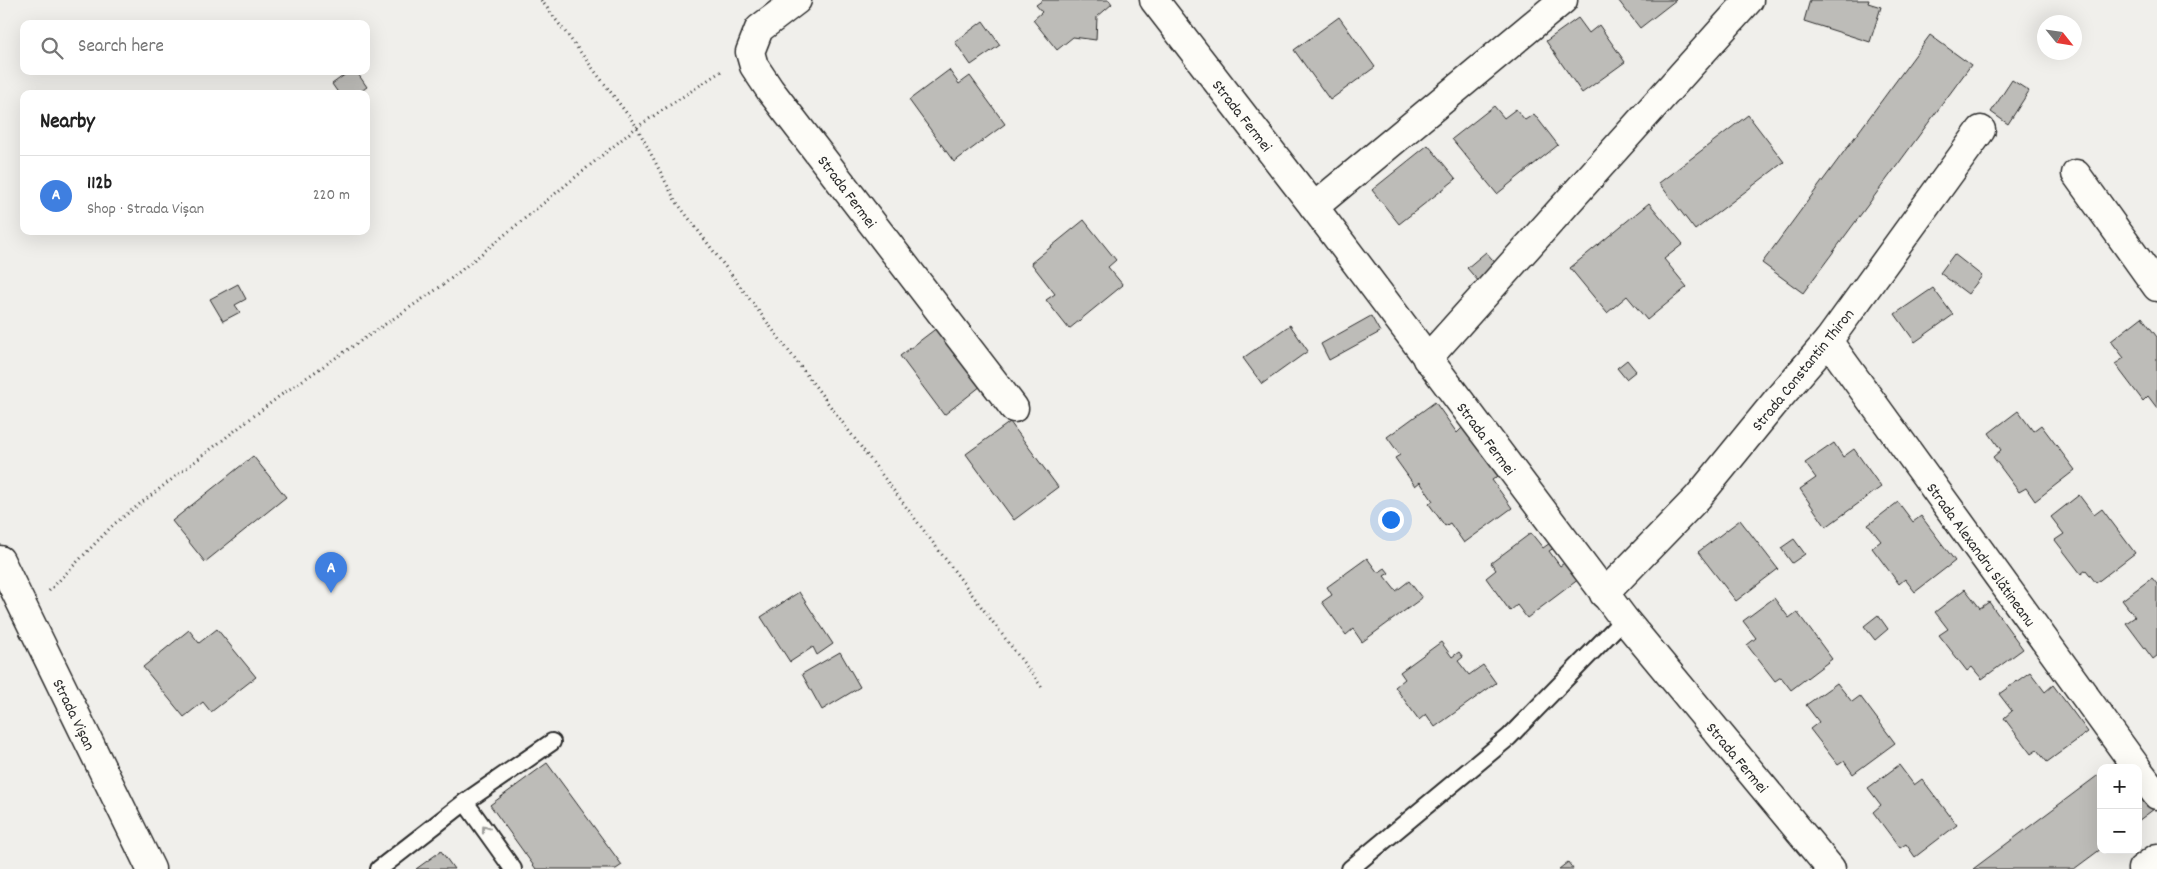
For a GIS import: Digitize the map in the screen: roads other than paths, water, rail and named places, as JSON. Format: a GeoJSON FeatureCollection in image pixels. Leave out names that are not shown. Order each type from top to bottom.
{"type":"FeatureCollection","features":[{"type":"Feature","properties":{"kind":"street","name":"Strada Fermei"},"geometry":{"type":"LineString","coordinates":[[796,0],[760,29],[750,52],[754,66],[770,90],[1014,408]]}},
{"type":"Feature","properties":{"kind":"street","name":"Strada Fermei"},"geometry":{"type":"LineString","coordinates":[[1154,0],[1314,207],[1604,594],[1831,869]]}},
{"type":"Feature","properties":{"kind":"street"},"geometry":{"type":"LineString","coordinates":[[1314,207],[1563,0]]}},
{"type":"Feature","properties":{"kind":"street"},"geometry":{"type":"LineString","coordinates":[[1427,359],[1749,0]]}},
{"type":"Feature","properties":{"kind":"street","name":"Strada Constantin Thiron"},"geometry":{"type":"LineString","coordinates":[[1604,594],[1698,497],[1828,341],[1981,130]]}},
{"type":"Feature","properties":{"kind":"street"},"geometry":{"type":"LineString","coordinates":[[2076,174],[2157,287]]}},
{"type":"Feature","properties":{"kind":"street","name":"Strada Alexandru Slătineanu"},"geometry":{"type":"LineString","coordinates":[[1828,341],[2134,764]]}},
{"type":"Feature","properties":{"kind":"street","name":"Strada Vișan"},"geometry":{"type":"LineString","coordinates":[[0,560],[151,869]]}},
{"type":"Feature","properties":{"kind":"street","name":"Strada Alexandru Slătineanu"},"geometry":{"type":"LineString","coordinates":[[2142,775],[2157,796]]}},
{"type":"Feature","properties":{"kind":"street"},"geometry":{"type":"LineString","coordinates":[[2142,869],[2157,858]]}},
{"type":"Feature","properties":{"kind":"lane"},"geometry":{"type":"LineString","coordinates":[[1350,869],[1509,737],[1624,619]]}},
{"type":"Feature","properties":{"kind":"lane"},"geometry":{"type":"LineString","coordinates":[[379,869],[465,802],[552,742]]}},
{"type":"Feature","properties":{"kind":"lane"},"geometry":{"type":"LineString","coordinates":[[465,802],[513,869]]}},
{"type":"Feature","properties":{"kind":"place","name":"112b"},"geometry":{"type":"Point","coordinates":[331,593]}}]}
